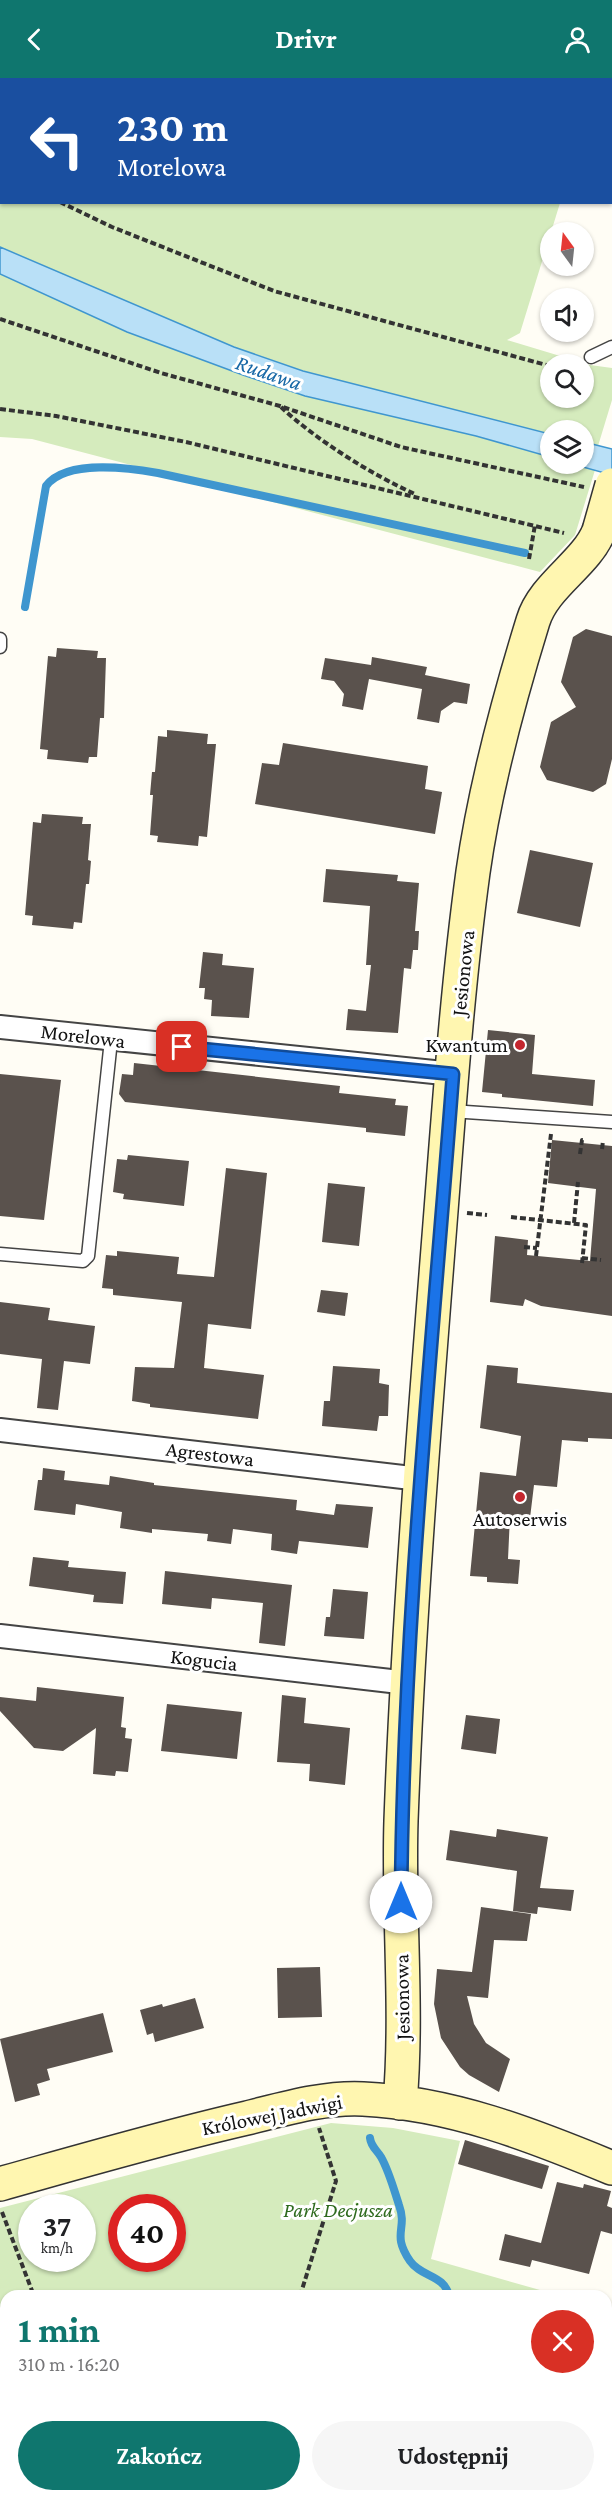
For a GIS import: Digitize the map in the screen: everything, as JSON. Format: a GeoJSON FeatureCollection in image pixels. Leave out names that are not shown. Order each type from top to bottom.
{"type":"FeatureCollection","features":[{"type":"Feature","properties":{"kind":"street","name":"Jesionowa"},"geometry":{"type":"LineString","coordinates":[[400,2103],[404,2061],[401,1824],[420,1479],[453,1074],[474,870],[495,760],[535,615],[597,536],[601,487]]}},
{"type":"Feature","properties":{"kind":"street","name":"Morelowa"},"geometry":{"type":"LineString","coordinates":[[0,1027],[453,1074]]}},
{"type":"Feature","properties":{"kind":"street","name":"Agrestowa"},"geometry":{"type":"LineString","coordinates":[[0,1430],[420,1479]]}},
{"type":"Feature","properties":{"kind":"street","name":"Kogucia"},"geometry":{"type":"LineString","coordinates":[[0,1636],[408,1683]]}},
{"type":"Feature","properties":{"kind":"street","name":"Królowej Jadwigi"},"geometry":{"type":"LineString","coordinates":[[0,2184],[183,2132],[301,2105],[362,2098],[433,2107],[515,2129],[612,2168]]}},
{"type":"Feature","properties":{"kind":"lane"},"geometry":{"type":"LineString","coordinates":[[594,356],[612,347]]}},
{"type":"Feature","properties":{"kind":"lane"},"geometry":{"type":"LineString","coordinates":[[0,639],[0,647]]}},
{"type":"Feature","properties":{"kind":"lane"},"geometry":{"type":"LineString","coordinates":[[0,1254],[83,1262],[88,1256],[111,1040]]}},
{"type":"Feature","properties":{"kind":"lane"},"geometry":{"type":"LineString","coordinates":[[450,1111],[612,1122]]}},
{"type":"Feature","properties":{"kind":"path"},"geometry":{"type":"LineString","coordinates":[[64,204],[112,227],[274,291],[540,363]]}},
{"type":"Feature","properties":{"kind":"path"},"geometry":{"type":"LineString","coordinates":[[0,319],[161,373],[280,406],[401,447],[601,487]]}},
{"type":"Feature","properties":{"kind":"path"},"geometry":{"type":"LineString","coordinates":[[280,406],[297,422],[391,483],[424,498]]}},
{"type":"Feature","properties":{"kind":"path"},"geometry":{"type":"LineString","coordinates":[[0,409],[56,416],[186,442],[536,525],[597,536]]}},
{"type":"Feature","properties":{"kind":"path"},"geometry":{"type":"LineString","coordinates":[[529,559],[536,525]]}},
{"type":"Feature","properties":{"kind":"path"},"geometry":{"type":"LineString","coordinates":[[536,1256],[551,1118]]}},
{"type":"Feature","properties":{"kind":"path"},"geometry":{"type":"LineString","coordinates":[[580,1154],[582,1140],[612,1142]]}},
{"type":"Feature","properties":{"kind":"path"},"geometry":{"type":"LineString","coordinates":[[602,1149],[603,1142]]}},
{"type":"Feature","properties":{"kind":"path"},"geometry":{"type":"LineString","coordinates":[[574,1223],[578,1182]]}},
{"type":"Feature","properties":{"kind":"path"},"geometry":{"type":"LineString","coordinates":[[511,1217],[586,1225],[582,1261],[601,1260]]}},
{"type":"Feature","properties":{"kind":"path"},"geometry":{"type":"LineString","coordinates":[[524,1247],[537,1248]]}},
{"type":"Feature","properties":{"kind":"path"},"geometry":{"type":"LineString","coordinates":[[302,2290],[336,2181],[318,2123]]}},
{"type":"Feature","properties":{"kind":"path"},"geometry":{"type":"LineString","coordinates":[[0,2205],[32,2290]]}},
{"type":"Feature","properties":{"kind":"green space"},"geometry":{"type":"Polygon","coordinates":[[[0,204],[560,204],[554,222],[540,222],[540,268],[520,333],[507,340],[553,354],[540,354],[540,408],[594,408],[594,366],[612,368],[612,400],[598,446],[594,445],[594,420],[540,420],[540,431],[303,371],[234,347],[0,247],[0,204]]]}},
{"type":"Feature","properties":{"kind":"green space"},"geometry":{"type":"Polygon","coordinates":[[[0,274],[127,332],[305,396],[476,436],[540,454],[540,474],[594,474],[575,535],[540,572],[32,439],[0,437],[0,274]]]}},
{"type":"Feature","properties":{"kind":"green space","name":"Park Decjusza"},"geometry":{"type":"Polygon","coordinates":[[[331,2123],[393,2128],[460,2141],[431,2259],[540,2290],[0,2290],[0,2208],[18,2203],[18,2272],[96,2272],[96,2194],[55,2194],[331,2123]]]}},
{"type":"Feature","properties":{"kind":"water","name":"Rudawa"},"geometry":{"type":"Polygon","coordinates":[[[0,247],[234,347],[303,371],[540,431],[540,454],[476,436],[305,396],[127,332],[0,274],[0,247]]]}},
{"type":"Feature","properties":{"kind":"water"},"geometry":{"type":"Polygon","coordinates":[[[594,444],[612,449],[612,475],[594,470],[594,444]]]}},
{"type":"Feature","properties":{"kind":"building"},"geometry":{"type":"Polygon","coordinates":[[[586,629],[612,636],[612,759],[606,784],[593,792],[547,780],[540,767],[551,722],[576,707],[561,682],[573,637],[586,629]]]}},
{"type":"Feature","properties":{"kind":"building"},"geometry":{"type":"Polygon","coordinates":[[[57,648],[98,651],[97,658],[106,658],[104,718],[100,718],[97,757],[89,757],[88,763],[47,759],[48,750],[40,749],[48,656],[56,657],[57,648]]]}},
{"type":"Feature","properties":{"kind":"building"},"geometry":{"type":"Polygon","coordinates":[[[372,657],[427,667],[425,675],[470,684],[467,704],[454,702],[441,711],[439,723],[417,719],[422,689],[369,679],[363,710],[342,706],[344,694],[334,681],[321,679],[325,658],[371,665],[372,657]]]}},
{"type":"Feature","properties":{"kind":"building"},"geometry":{"type":"Polygon","coordinates":[[[167,730],[208,734],[207,744],[216,744],[207,837],[199,836],[198,846],[157,842],[158,836],[150,835],[152,772],[155,772],[158,736],[167,737],[167,730]]]}},
{"type":"Feature","properties":{"kind":"building"},"geometry":{"type":"Polygon","coordinates":[[[283,743],[428,766],[425,789],[442,792],[435,834],[255,804],[262,763],[279,765],[283,743]]]}},
{"type":"Feature","properties":{"kind":"building"},"geometry":{"type":"Polygon","coordinates":[[[42,814],[83,817],[82,824],[91,824],[89,884],[86,884],[82,923],[74,922],[73,929],[32,925],[33,916],[25,915],[33,822],[41,823],[42,814]]]}},
{"type":"Feature","properties":{"kind":"building"},"geometry":{"type":"Polygon","coordinates":[[[530,850],[593,863],[580,927],[517,913],[530,850]]]}},
{"type":"Feature","properties":{"kind":"building"},"geometry":{"type":"Polygon","coordinates":[[[326,869],[398,875],[397,881],[419,883],[415,931],[419,931],[418,950],[413,950],[411,969],[404,968],[398,1033],[346,1030],[348,1009],[366,1011],[371,965],[366,965],[370,906],[323,902],[326,869]]]}},
{"type":"Feature","properties":{"kind":"building"},"geometry":{"type":"Polygon","coordinates":[[[203,952],[223,954],[222,965],[254,968],[249,1018],[211,1016],[212,1000],[204,999],[205,988],[199,988],[203,952]]]}},
{"type":"Feature","properties":{"kind":"building"},"geometry":{"type":"Polygon","coordinates":[[[488,1030],[535,1035],[532,1074],[595,1080],[593,1106],[502,1097],[502,1094],[482,1092],[488,1030]]]}},
{"type":"Feature","properties":{"kind":"building"},"geometry":{"type":"Polygon","coordinates":[[[134,1063],[340,1086],[339,1093],[396,1099],[395,1105],[408,1106],[405,1136],[366,1132],[366,1128],[125,1102],[119,1094],[122,1074],[133,1075],[134,1063]]]}},
{"type":"Feature","properties":{"kind":"building"},"geometry":{"type":"Polygon","coordinates":[[[0,1074],[61,1080],[44,1220],[0,1216],[0,1074]]]}},
{"type":"Feature","properties":{"kind":"building"},"geometry":{"type":"Polygon","coordinates":[[[552,1140],[612,1146],[612,1316],[541,1306],[525,1299],[523,1306],[490,1302],[495,1236],[528,1240],[527,1255],[590,1261],[596,1189],[548,1183],[552,1140]]]}},
{"type":"Feature","properties":{"kind":"building"},"geometry":{"type":"Polygon","coordinates":[[[128,1155],[189,1161],[184,1206],[123,1199],[124,1194],[113,1192],[117,1159],[127,1160],[128,1155]]]}},
{"type":"Feature","properties":{"kind":"building"},"geometry":{"type":"Polygon","coordinates":[[[226,1168],[267,1173],[251,1329],[208,1324],[204,1368],[264,1375],[258,1419],[150,1407],[150,1404],[132,1401],[135,1367],[174,1368],[182,1302],[113,1295],[113,1289],[102,1288],[106,1255],[117,1256],[117,1251],[179,1257],[177,1274],[214,1277],[226,1168]]]}},
{"type":"Feature","properties":{"kind":"building"},"geometry":{"type":"Polygon","coordinates":[[[328,1183],[365,1187],[359,1246],[322,1242],[328,1183]]]}},
{"type":"Feature","properties":{"kind":"building"},"geometry":{"type":"Polygon","coordinates":[[[321,1290],[348,1293],[345,1316],[317,1312],[321,1290]]]}},
{"type":"Feature","properties":{"kind":"building"},"geometry":{"type":"Polygon","coordinates":[[[0,1302],[50,1308],[48,1320],[95,1326],[90,1364],[64,1361],[58,1410],[37,1408],[42,1359],[0,1354],[0,1302]]]}},
{"type":"Feature","properties":{"kind":"building"},"geometry":{"type":"Polygon","coordinates":[[[487,1365],[518,1368],[517,1383],[612,1393],[612,1439],[588,1438],[588,1442],[562,1440],[557,1487],[534,1485],[530,1518],[510,1516],[508,1559],[520,1560],[518,1584],[487,1582],[487,1577],[470,1576],[480,1472],[516,1476],[521,1436],[480,1428],[487,1365]]]}},
{"type":"Feature","properties":{"kind":"building"},"geometry":{"type":"Polygon","coordinates":[[[333,1366],[380,1369],[379,1383],[389,1385],[388,1416],[379,1416],[377,1431],[322,1426],[324,1401],[330,1401],[333,1366]]]}},
{"type":"Feature","properties":{"kind":"building"},"geometry":{"type":"Polygon","coordinates":[[[43,1468],[65,1471],[64,1480],[109,1485],[110,1476],[154,1483],[154,1485],[297,1500],[296,1510],[334,1515],[336,1504],[373,1507],[368,1548],[299,1541],[297,1554],[271,1550],[272,1534],[233,1529],[231,1544],[207,1541],[208,1534],[152,1529],[152,1533],[120,1528],[122,1512],[76,1504],[75,1515],[34,1510],[38,1480],[42,1480],[43,1468]]]}},
{"type":"Feature","properties":{"kind":"building"},"geometry":{"type":"Polygon","coordinates":[[[33,1557],[69,1561],[68,1567],[126,1572],[123,1604],[93,1602],[94,1595],[29,1586],[33,1557]]]}},
{"type":"Feature","properties":{"kind":"building"},"geometry":{"type":"Polygon","coordinates":[[[165,1571],[292,1585],[285,1646],[259,1643],[263,1603],[212,1598],[211,1609],[162,1604],[165,1571]]]}},
{"type":"Feature","properties":{"kind":"building"},"geometry":{"type":"Polygon","coordinates":[[[333,1589],[368,1592],[364,1639],[324,1636],[326,1617],[330,1617],[333,1589]]]}},
{"type":"Feature","properties":{"kind":"building"},"geometry":{"type":"Polygon","coordinates":[[[37,1687],[124,1697],[121,1727],[126,1728],[125,1738],[132,1739],[128,1772],[116,1771],[115,1776],[93,1774],[96,1728],[63,1751],[34,1748],[0,1711],[0,1697],[36,1701],[37,1687]]]}},
{"type":"Feature","properties":{"kind":"building"},"geometry":{"type":"Polygon","coordinates":[[[282,1695],[306,1698],[304,1723],[350,1728],[345,1785],[309,1781],[310,1764],[277,1762],[282,1695]]]}},
{"type":"Feature","properties":{"kind":"building"},"geometry":{"type":"Polygon","coordinates":[[[167,1704],[242,1712],[237,1759],[161,1751],[167,1704]]]}},
{"type":"Feature","properties":{"kind":"building"},"geometry":{"type":"Polygon","coordinates":[[[466,1715],[500,1719],[496,1754],[461,1749],[466,1715]]]}},
{"type":"Feature","properties":{"kind":"building"},"geometry":{"type":"Polygon","coordinates":[[[497,1829],[548,1837],[540,1888],[574,1890],[571,1911],[538,1907],[537,1914],[513,1911],[517,1871],[446,1860],[450,1830],[496,1837],[497,1829]]]}},
{"type":"Feature","properties":{"kind":"building"},"geometry":{"type":"Polygon","coordinates":[[[481,1907],[531,1914],[527,1941],[494,1940],[488,1998],[467,1996],[474,2024],[486,2043],[510,2059],[499,2092],[469,2075],[460,2067],[441,2038],[434,2004],[437,1969],[472,1972],[481,1907]]]}},
{"type":"Feature","properties":{"kind":"building"},"geometry":{"type":"Polygon","coordinates":[[[320,1967],[322,2017],[278,2018],[277,1968],[320,1967]]]}},
{"type":"Feature","properties":{"kind":"building"},"geometry":{"type":"Polygon","coordinates":[[[195,1998],[204,2028],[155,2042],[153,2033],[147,2035],[140,2010],[162,2004],[163,2007],[195,1998]]]}},
{"type":"Feature","properties":{"kind":"building"},"geometry":{"type":"Polygon","coordinates":[[[103,2013],[113,2052],[47,2069],[50,2080],[37,2084],[40,2095],[15,2102],[0,2039],[103,2013]]]}},
{"type":"Feature","properties":{"kind":"building"},"geometry":{"type":"Polygon","coordinates":[[[465,2140],[549,2166],[542,2189],[458,2164],[465,2140]]]}},
{"type":"Feature","properties":{"kind":"building"},"geometry":{"type":"Polygon","coordinates":[[[557,2182],[583,2188],[584,2184],[611,2191],[607,2206],[612,2208],[612,2234],[601,2231],[589,2274],[532,2260],[530,2267],[499,2260],[505,2234],[541,2243],[557,2182]]]}},
{"type":"Feature","properties":{"kind":"waterway"},"geometry":{"type":"LineString","coordinates":[[25,607],[46,486],[55,477],[83,469],[116,468],[158,473],[525,553]]}},
{"type":"Feature","properties":{"kind":"waterway"},"geometry":{"type":"LineString","coordinates":[[370,2138],[386,2168],[399,2205],[404,2252],[415,2266],[438,2280],[447,2290]]}},
{"type":"Feature","properties":{"kind":"place","name":"Kwantum"},"geometry":{"type":"Point","coordinates":[520,1045]}},
{"type":"Feature","properties":{"kind":"place","name":"Autoserwis"},"geometry":{"type":"Point","coordinates":[520,1497]}},
{"type":"Feature","properties":{"kind":"route"},"geometry":{"type":"LineString","coordinates":[[182,1047],[453,1074],[420,1479],[401,1824],[401,1902]]}}]}
